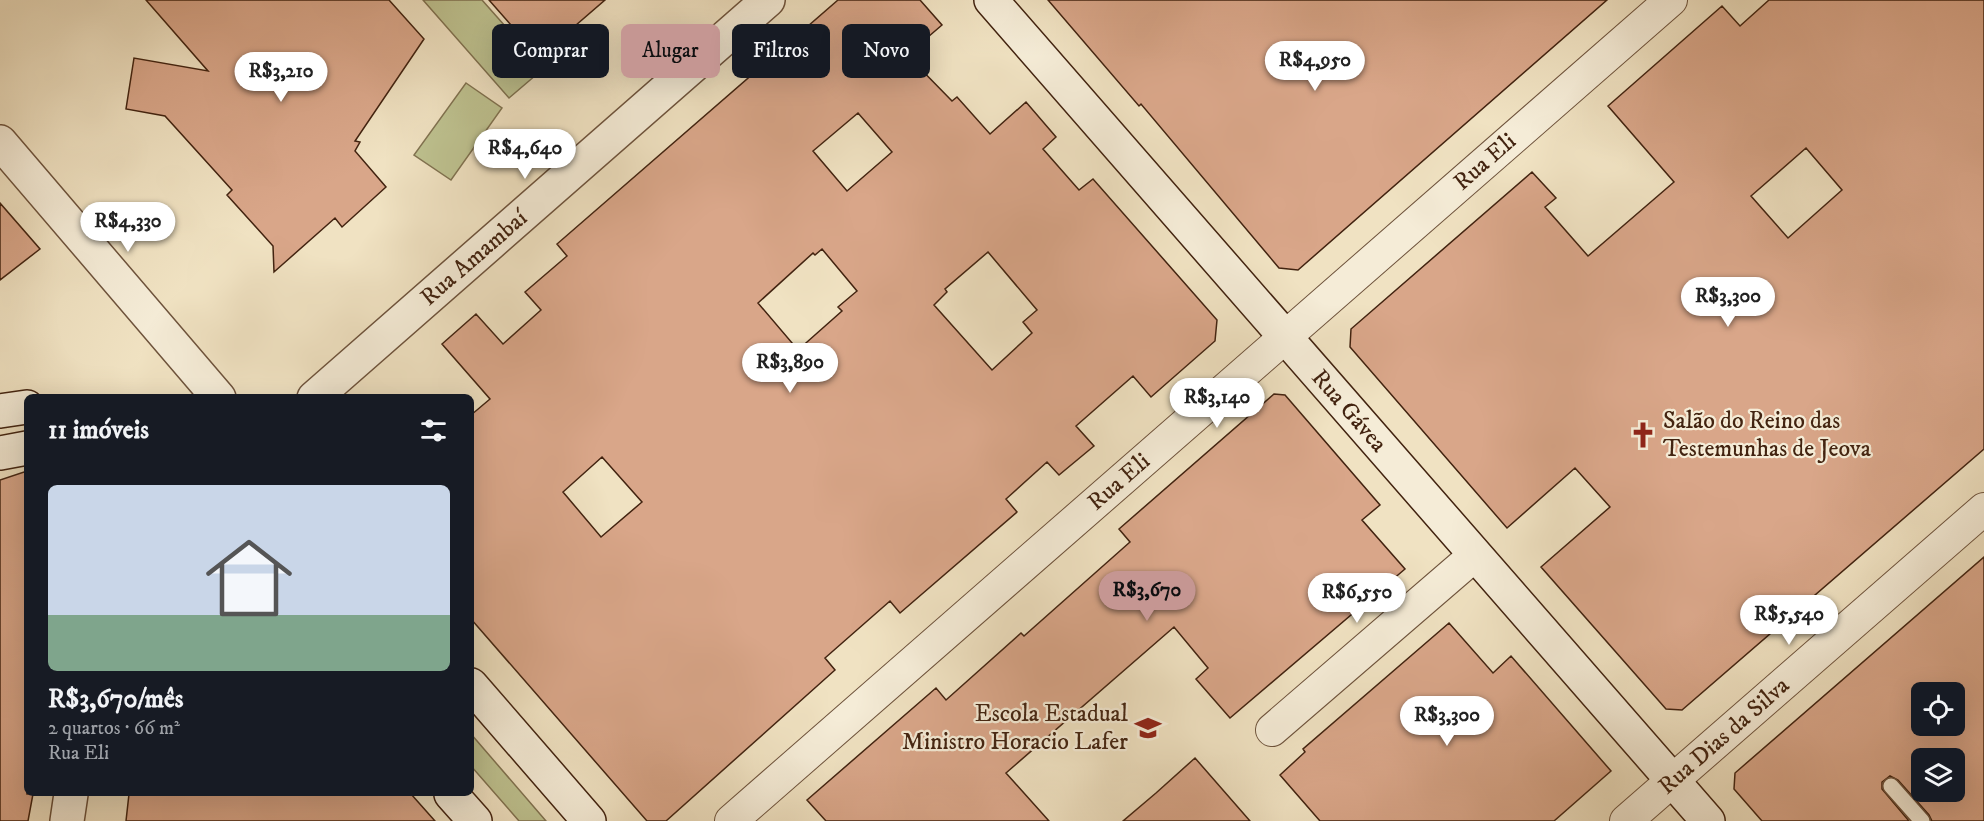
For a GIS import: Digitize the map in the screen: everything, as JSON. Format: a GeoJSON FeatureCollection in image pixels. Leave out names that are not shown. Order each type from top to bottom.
{"type":"FeatureCollection","features":[{"type":"Feature","properties":{"kind":"main road","name":"Rua Amambaí"},"geometry":{"type":"LineString","coordinates":[[319,394],[768,0]]}},
{"type":"Feature","properties":{"kind":"main road","name":"Rua Gávea"},"geometry":{"type":"LineString","coordinates":[[991,0],[1708,821]]}},
{"type":"Feature","properties":{"kind":"main road"},"geometry":{"type":"LineString","coordinates":[[1,145],[216,394]]}},
{"type":"Feature","properties":{"kind":"main road"},"geometry":{"type":"LineString","coordinates":[[0,411],[24,407]]}},
{"type":"Feature","properties":{"kind":"main road"},"geometry":{"type":"LineString","coordinates":[[0,453],[24,449]]}},
{"type":"Feature","properties":{"kind":"main road"},"geometry":{"type":"LineString","coordinates":[[474,688],[589,821]]}},
{"type":"Feature","properties":{"kind":"main road"},"geometry":{"type":"LineString","coordinates":[[67,821],[71,796]]}},
{"type":"Feature","properties":{"kind":"main road"},"geometry":{"type":"LineString","coordinates":[[453,796],[475,821]]}},
{"type":"Feature","properties":{"kind":"street","name":"Rua Eli"},"geometry":{"type":"LineString","coordinates":[[731,821],[1671,0]]}},
{"type":"Feature","properties":{"kind":"street","name":"Rua Dias da Silva"},"geometry":{"type":"LineString","coordinates":[[1626,821],[1984,509]]}},
{"type":"Feature","properties":{"kind":"street"},"geometry":{"type":"LineString","coordinates":[[1272,730],[1475,555]]}},
{"type":"Feature","properties":{"kind":"lane"},"geometry":{"type":"LineString","coordinates":[[1891,786],[1915,819]]}},
{"type":"Feature","properties":{"kind":"green space"},"geometry":{"type":"Polygon","coordinates":[[[423,0],[482,0],[503,24],[492,24],[492,78],[532,78],[509,98],[423,0]]]}},
{"type":"Feature","properties":{"kind":"green space"},"geometry":{"type":"Polygon","coordinates":[[[466,83],[502,108],[451,180],[414,155],[466,83]]]}},
{"type":"Feature","properties":{"kind":"green space"},"geometry":{"type":"Polygon","coordinates":[[[474,737],[546,821],[519,821],[474,769],[474,737]]]}},
{"type":"Feature","properties":{"kind":"building"},"geometry":{"type":"Polygon","coordinates":[[[146,0],[389,0],[424,39],[355,141],[360,142],[355,151],[386,187],[342,227],[335,218],[274,272],[273,246],[227,195],[232,190],[165,116],[126,109],[134,58],[208,71],[146,0]]]}},
{"type":"Feature","properties":{"kind":"building"},"geometry":{"type":"Polygon","coordinates":[[[489,0],[605,0],[577,24],[510,24],[489,0]]]}},
{"type":"Feature","properties":{"kind":"building"},"geometry":{"type":"Polygon","coordinates":[[[838,0],[920,0],[942,25],[930,35],[930,24],[842,24],[842,78],[930,78],[952,101],[957,97],[990,134],[1026,102],[1056,137],[1043,149],[1079,190],[1093,179],[1217,320],[1215,341],[1151,397],[1133,376],[1076,426],[1094,446],[1059,475],[1047,462],[1006,499],[1017,512],[900,613],[890,601],[825,658],[835,670],[666,821],[647,821],[474,622],[474,412],[490,399],[442,344],[476,314],[503,344],[541,310],[525,292],[567,256],[557,244],[748,78],[830,78],[830,24],[810,24],[838,0]],[[858,113],[813,151],[847,191],[892,152],[858,113]],[[822,249],[815,255],[813,253],[758,303],[798,350],[842,311],[838,307],[857,291],[822,249]],[[988,252],[945,289],[947,292],[934,305],[992,370],[1032,333],[1023,322],[1037,310],[988,252]],[[602,457],[563,492],[601,537],[642,502],[602,457]]]}},
{"type":"Feature","properties":{"kind":"building"},"geometry":{"type":"Polygon","coordinates":[[[1048,0],[1607,0],[1298,270],[1279,268],[1141,104],[1139,106],[1048,0]]]}},
{"type":"Feature","properties":{"kind":"building"},"geometry":{"type":"Polygon","coordinates":[[[1769,0],[1984,0],[1984,449],[1682,710],[1666,709],[1541,567],[1610,507],[1575,468],[1507,528],[1350,347],[1351,329],[1532,172],[1556,198],[1545,207],[1588,256],[1674,182],[1608,106],[1722,6],[1740,26],[1769,0]],[[1806,148],[1751,196],[1788,238],[1842,190],[1806,148]]]}},
{"type":"Feature","properties":{"kind":"building"},"geometry":{"type":"Polygon","coordinates":[[[0,203],[40,249],[0,280],[0,203]]]}},
{"type":"Feature","properties":{"kind":"building"},"geometry":{"type":"Polygon","coordinates":[[[1274,394],[1285,395],[1380,505],[1362,520],[1405,569],[1230,718],[1196,679],[1208,668],[1174,627],[1006,773],[1049,821],[826,821],[807,800],[936,688],[946,700],[1021,633],[1024,636],[1130,542],[1119,529],[1274,394]]]}},
{"type":"Feature","properties":{"kind":"building"},"geometry":{"type":"Polygon","coordinates":[[[24,472],[24,796],[33,796],[28,821],[0,821],[0,480],[24,472]]]}},
{"type":"Feature","properties":{"kind":"building"},"geometry":{"type":"Polygon","coordinates":[[[1984,557],[1984,821],[1932,821],[1917,802],[1965,802],[1965,748],[1911,748],[1911,795],[1898,780],[1890,776],[1882,782],[1882,789],[1909,821],[1762,821],[1734,789],[1735,773],[1984,557]]]}},
{"type":"Feature","properties":{"kind":"building"},"geometry":{"type":"Polygon","coordinates":[[[1449,623],[1493,673],[1511,656],[1611,771],[1554,821],[1320,821],[1280,775],[1305,752],[1303,749],[1449,623]]]}},
{"type":"Feature","properties":{"kind":"building"},"geometry":{"type":"Polygon","coordinates":[[[1195,758],[1250,821],[1123,821],[1156,793],[1195,758]]]}},
{"type":"Feature","properties":{"kind":"building"},"geometry":{"type":"Polygon","coordinates":[[[129,796],[413,796],[435,821],[126,821],[129,796]]]}},
{"type":"Feature","properties":{"kind":"place","name":"Salão do Reino das Testemunhas de Jeova"},"geometry":{"type":"Point","coordinates":[1643,435]}},
{"type":"Feature","properties":{"kind":"place","name":"Escola Estadual Ministro Horacio Lafer"},"geometry":{"type":"Point","coordinates":[1148,728]}}]}
